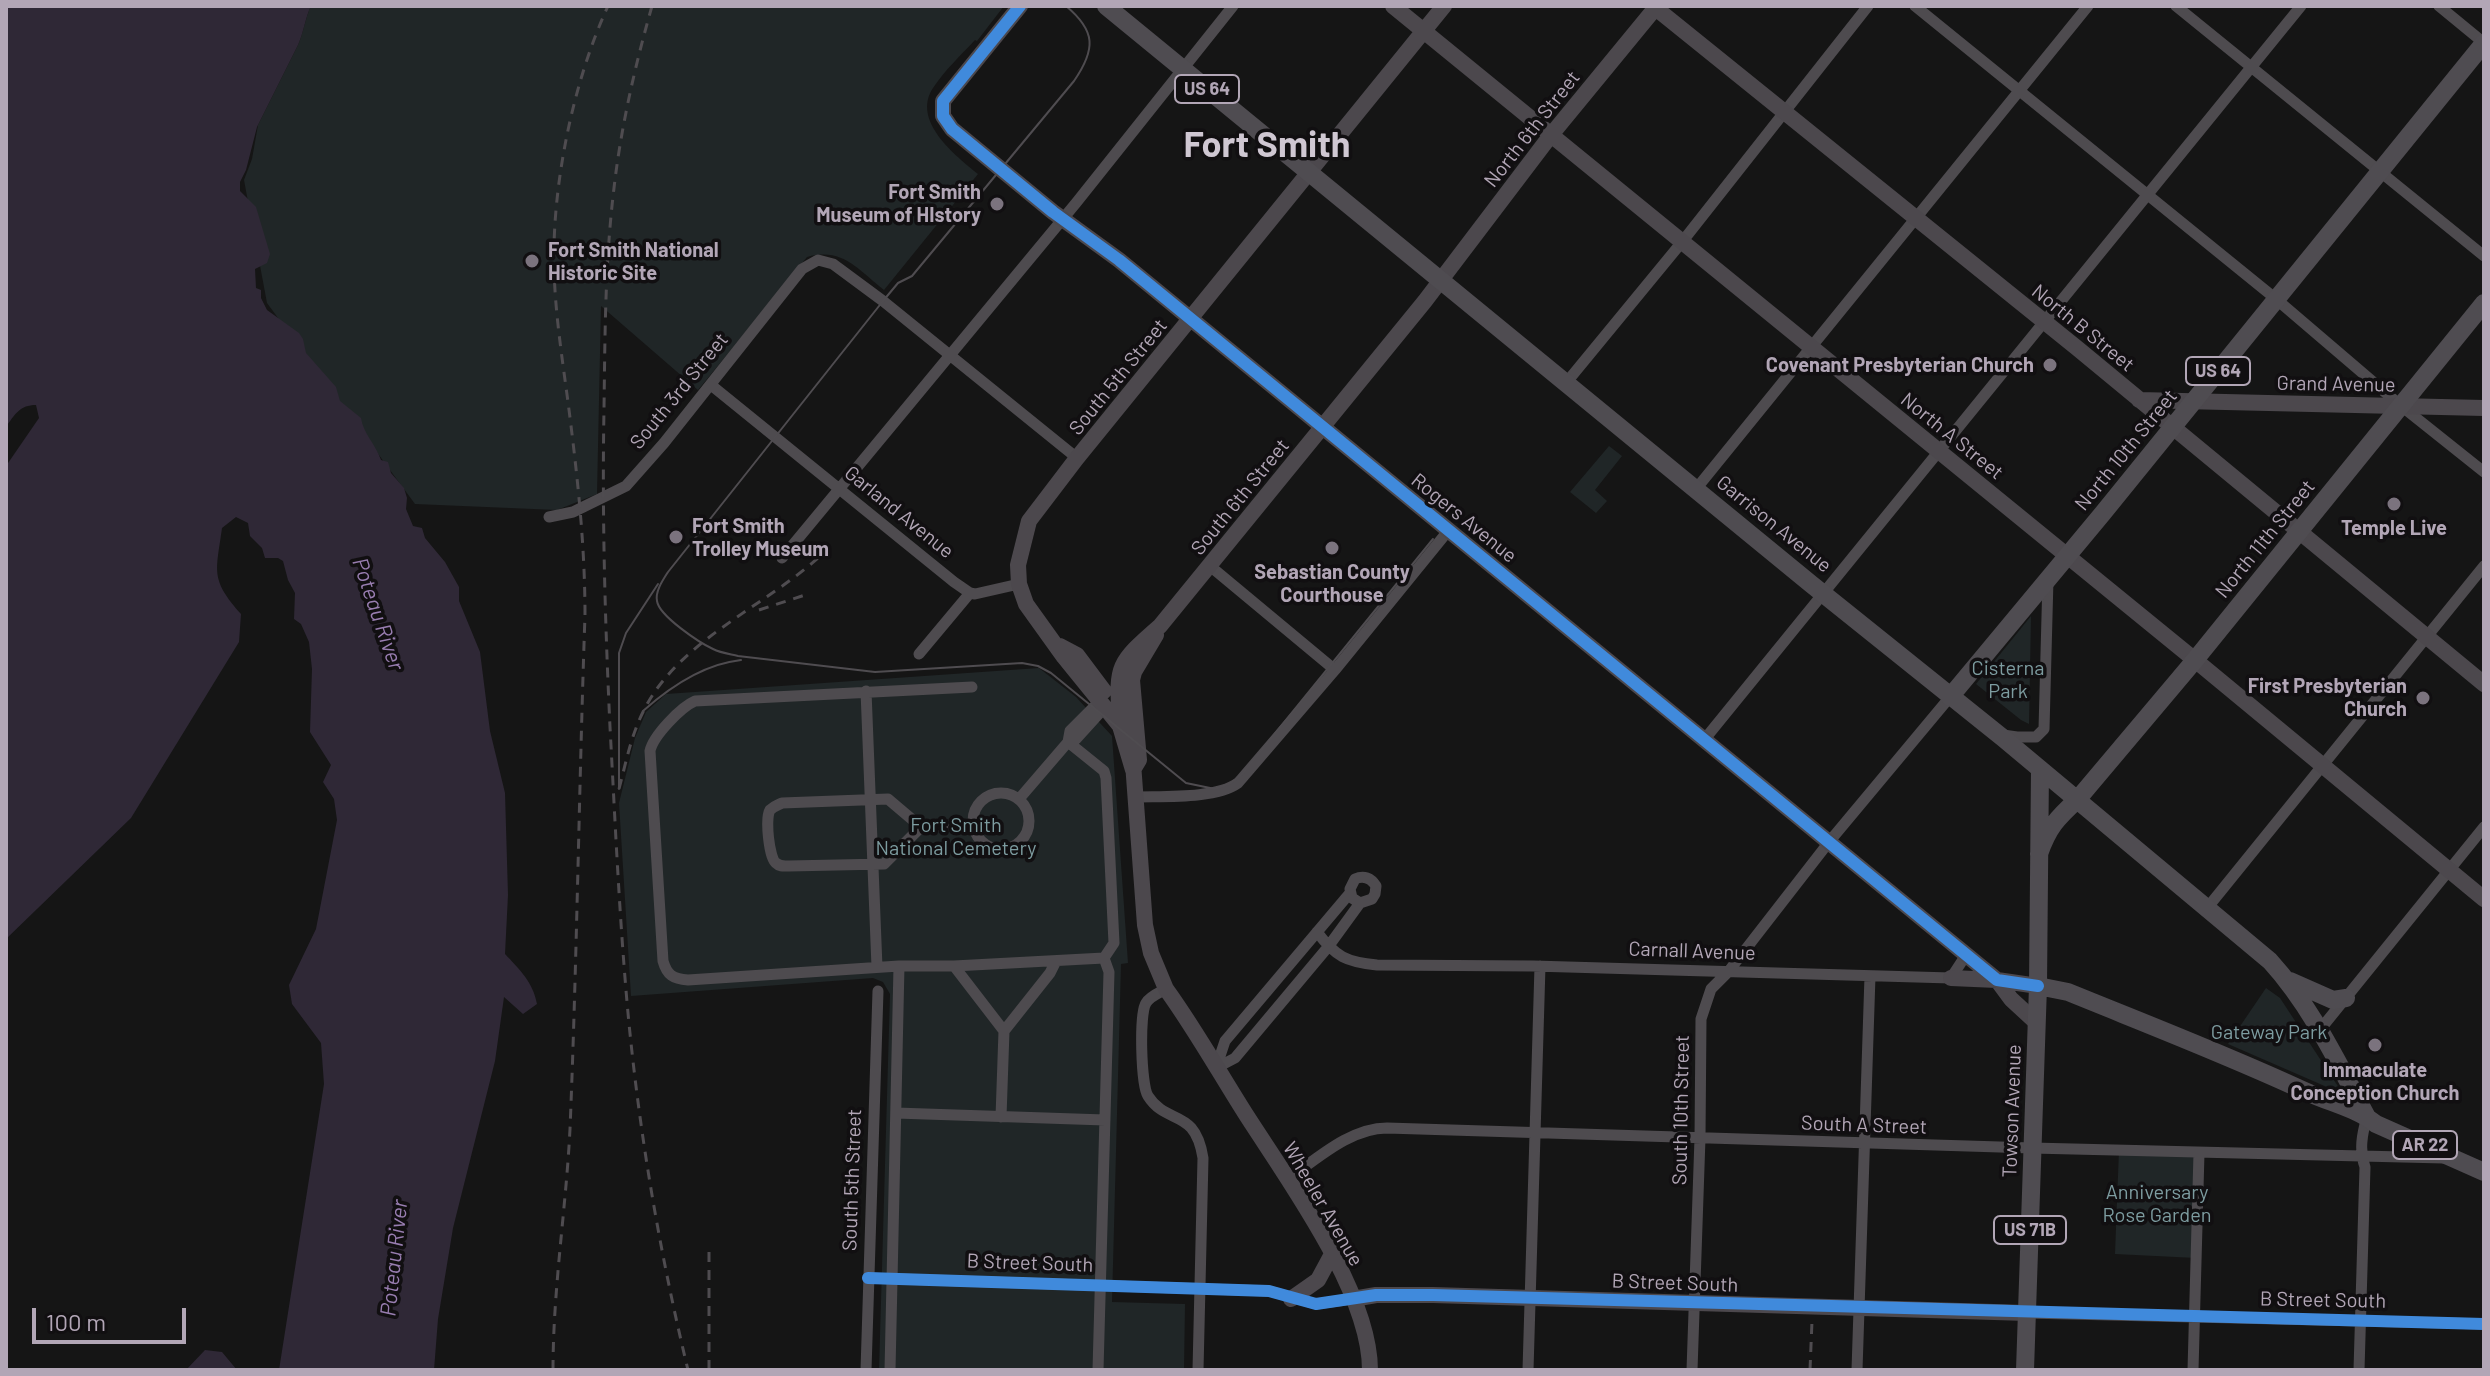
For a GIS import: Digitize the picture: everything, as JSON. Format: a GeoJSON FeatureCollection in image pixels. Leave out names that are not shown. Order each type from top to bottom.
{"type":"FeatureCollection","features":[{"type":"Feature","properties":{"kind":"main road","name":"Garrison Avenue"},"geometry":{"type":"LineString","coordinates":[[1106,6],[1997,733],[2270,961],[2288,980],[2367,1117]]}},
{"type":"Feature","properties":{"kind":"main road","name":"North 10th Street"},"geometry":{"type":"LineString","coordinates":[[1950,697],[2484,43]]}},
{"type":"Feature","properties":{"kind":"main road","name":"North 11th Street"},"geometry":{"type":"LineString","coordinates":[[2077,800],[2195,660],[2484,303]]}},
{"type":"Feature","properties":{"kind":"main road","name":"Towson Avenue"},"geometry":{"type":"LineString","coordinates":[[2025,1370],[2038,986],[2040,769]]}},
{"type":"Feature","properties":{"kind":"main road","name":"Towson Avenue"},"geometry":{"type":"LineString","coordinates":[[2039,854],[2049,829],[2077,800]]}},
{"type":"Feature","properties":{"kind":"main road"},"geometry":{"type":"LineString","coordinates":[[2288,980],[2333,1000],[2346,998]]}},
{"type":"Feature","properties":{"kind":"main road","name":"AR 22"},"geometry":{"type":"LineString","coordinates":[[2038,986],[2068,992],[2367,1117],[2376,1124],[2484,1172]]}},
{"type":"Feature","properties":{"kind":"street","name":"Rogers Avenue"},"geometry":{"type":"LineString","coordinates":[[1020,6],[947,95],[941,111],[952,129],[1119,260],[1966,955]]}},
{"type":"Feature","properties":{"kind":"street"},"geometry":{"type":"LineString","coordinates":[[782,558],[1233,6]]}},
{"type":"Feature","properties":{"kind":"street","name":"North A Street"},"geometry":{"type":"LineString","coordinates":[[1393,6],[2484,899]]}},
{"type":"Feature","properties":{"kind":"street","name":"South 5th Street"},"geometry":{"type":"LineString","coordinates":[[1019,584],[1018,565],[1029,521],[1444,6]]}},
{"type":"Feature","properties":{"kind":"street"},"geometry":{"type":"LineString","coordinates":[[1566,383],[1868,6]]}},
{"type":"Feature","properties":{"kind":"street"},"geometry":{"type":"LineString","coordinates":[[1915,6],[2484,472]]}},
{"type":"Feature","properties":{"kind":"street"},"geometry":{"type":"LineString","coordinates":[[1696,489],[2088,6]]}},
{"type":"Feature","properties":{"kind":"street"},"geometry":{"type":"LineString","coordinates":[[2176,6],[2484,256]]}},
{"type":"Feature","properties":{"kind":"street"},"geometry":{"type":"LineString","coordinates":[[1704,740],[2301,6]]}},
{"type":"Feature","properties":{"kind":"street"},"geometry":{"type":"LineString","coordinates":[[2439,6],[2484,43]]}},
{"type":"Feature","properties":{"kind":"street","name":"North B Street"},"geometry":{"type":"LineString","coordinates":[[1655,7],[2045,322],[2484,684]]}},
{"type":"Feature","properties":{"kind":"street","name":"North 6th Street"},"geometry":{"type":"LineString","coordinates":[[1441,280],[1551,135],[1655,7]]}},
{"type":"Feature","properties":{"kind":"street","name":"South 3rd Street"},"geometry":{"type":"LineString","coordinates":[[549,517],[573,512],[626,486],[802,269],[818,260],[833,264],[950,354]]}},
{"type":"Feature","properties":{"kind":"street","name":"South 6th Street"},"geometry":{"type":"LineString","coordinates":[[1110,707],[1107,684],[1210,566],[1441,280]]}},
{"type":"Feature","properties":{"kind":"street"},"geometry":{"type":"LineString","coordinates":[[950,354],[1077,458]]}},
{"type":"Feature","properties":{"kind":"street","name":"Garland Avenue"},"geometry":{"type":"LineString","coordinates":[[711,385],[970,593]]}},
{"type":"Feature","properties":{"kind":"street","name":"Grand Avenue"},"geometry":{"type":"LineString","coordinates":[[2139,400],[2484,408]]}},
{"type":"Feature","properties":{"kind":"street"},"geometry":{"type":"LineString","coordinates":[[1135,797],[1216,792],[1231,788],[1247,774],[1335,670],[1448,531]]}},
{"type":"Feature","properties":{"kind":"street"},"geometry":{"type":"LineString","coordinates":[[1210,566],[1335,670]]}},
{"type":"Feature","properties":{"kind":"street"},"geometry":{"type":"LineString","coordinates":[[2208,907],[2484,566]]}},
{"type":"Feature","properties":{"kind":"street"},"geometry":{"type":"LineString","coordinates":[[1997,733],[2036,737],[2044,729],[2048,578]]}},
{"type":"Feature","properties":{"kind":"street"},"geometry":{"type":"LineString","coordinates":[[919,654],[970,593],[980,594],[1019,584],[1026,604],[1064,657],[1110,707]]}},
{"type":"Feature","properties":{"kind":"street","name":"South 6th Street"},"geometry":{"type":"LineString","coordinates":[[1160,626],[1132,680],[1139,760],[1133,770],[1146,936],[1166,989]]}},
{"type":"Feature","properties":{"kind":"street"},"geometry":{"type":"LineString","coordinates":[[1056,643],[1077,655],[1085,664],[1129,736],[1133,770]]}},
{"type":"Feature","properties":{"kind":"street"},"geometry":{"type":"LineString","coordinates":[[1085,664],[1100,670],[1122,665]]}},
{"type":"Feature","properties":{"kind":"street"},"geometry":{"type":"LineString","coordinates":[[972,687],[695,701],[688,704],[656,737],[650,751],[663,961],[670,976],[688,980],[877,967],[1104,958]]}},
{"type":"Feature","properties":{"kind":"street"},"geometry":{"type":"LineString","coordinates":[[866,691],[877,967]]}},
{"type":"Feature","properties":{"kind":"street","name":"South 10th Street"},"geometry":{"type":"LineString","coordinates":[[1692,1370],[1701,1019],[1711,989],[1950,697]]}},
{"type":"Feature","properties":{"kind":"street"},"geometry":{"type":"LineString","coordinates":[[1019,799],[1068,742],[1070,731],[1110,707]]}},
{"type":"Feature","properties":{"kind":"street"},"geometry":{"type":"LineString","coordinates":[[1068,742],[1104,771],[1106,778],[1114,943],[1104,958]]}},
{"type":"Feature","properties":{"kind":"street"},"geometry":{"type":"LineString","coordinates":[[1004,793],[1019,799],[1026,807],[1030,820],[1025,837],[1015,847],[1006,850],[989,847],[978,838],[973,824],[977,807],[988,796],[1004,793]]}},
{"type":"Feature","properties":{"kind":"street"},"geometry":{"type":"LineString","coordinates":[[921,827],[888,799],[782,803],[768,816],[770,856],[780,866],[884,864],[921,827],[973,824]]}},
{"type":"Feature","properties":{"kind":"street"},"geometry":{"type":"LineString","coordinates":[[2319,1031],[2484,827]]}},
{"type":"Feature","properties":{"kind":"street"},"geometry":{"type":"LineString","coordinates":[[1359,877],[1374,882],[1376,890],[1372,899],[1360,903],[1328,947],[1235,1058],[1216,1068],[1225,1041],[1350,893],[1351,884],[1359,877]]}},
{"type":"Feature","properties":{"kind":"street"},"geometry":{"type":"LineString","coordinates":[[1350,893],[1360,903]]}},
{"type":"Feature","properties":{"kind":"street","name":"Carnall Avenue"},"geometry":{"type":"LineString","coordinates":[[1317,932],[1328,947],[1350,962],[1367,964],[1951,978]]}},
{"type":"Feature","properties":{"kind":"street"},"geometry":{"type":"LineString","coordinates":[[1951,978],[1966,955],[1997,980],[2011,999],[2037,1023]]}},
{"type":"Feature","properties":{"kind":"street"},"geometry":{"type":"LineString","coordinates":[[1098,1370],[1109,972],[1104,958]]}},
{"type":"Feature","properties":{"kind":"street"},"geometry":{"type":"LineString","coordinates":[[1001,1117],[1004,1031],[1056,961]]}},
{"type":"Feature","properties":{"kind":"street"},"geometry":{"type":"LineString","coordinates":[[890,1370],[899,966]]}},
{"type":"Feature","properties":{"kind":"street"},"geometry":{"type":"LineString","coordinates":[[954,966],[1004,1031]]}},
{"type":"Feature","properties":{"kind":"street"},"geometry":{"type":"LineString","coordinates":[[1528,1370],[1540,966]]}},
{"type":"Feature","properties":{"kind":"street"},"geometry":{"type":"LineString","coordinates":[[1857,1370],[1870,976]]}},
{"type":"Feature","properties":{"kind":"street"},"geometry":{"type":"LineString","coordinates":[[1951,978],[2038,986]]}},
{"type":"Feature","properties":{"kind":"street"},"geometry":{"type":"LineString","coordinates":[[1198,1370],[1203,1158],[1201,1145],[1190,1126],[1156,1106],[1149,1098],[1142,1079],[1143,1010],[1150,998],[1166,989],[1216,1068]]}},
{"type":"Feature","properties":{"kind":"street","name":"South 5th Street"},"geometry":{"type":"LineString","coordinates":[[866,1370],[878,991]]}},
{"type":"Feature","properties":{"kind":"street","name":"Wheeler Avenue"},"geometry":{"type":"LineString","coordinates":[[1216,1068],[1332,1254],[1360,1317],[1370,1370]]}},
{"type":"Feature","properties":{"kind":"street"},"geometry":{"type":"LineString","coordinates":[[896,1113],[1105,1120]]}},
{"type":"Feature","properties":{"kind":"street"},"geometry":{"type":"LineString","coordinates":[[2359,1370],[2365,1167],[2361,1156],[2362,1132],[2367,1117]]}},
{"type":"Feature","properties":{"kind":"street","name":"South A Street"},"geometry":{"type":"LineString","coordinates":[[1288,1179],[1354,1135],[1372,1128],[2454,1158]]}},
{"type":"Feature","properties":{"kind":"street"},"geometry":{"type":"LineString","coordinates":[[2193,1370],[2199,1153]]}},
{"type":"Feature","properties":{"kind":"street"},"geometry":{"type":"LineString","coordinates":[[1291,1299],[1318,1280],[1332,1254]]}},
{"type":"Feature","properties":{"kind":"street","name":"B Street South"},"geometry":{"type":"LineString","coordinates":[[868,1278],[1269,1291],[1316,1304],[1376,1295],[1410,1294],[2484,1324]]}},
{"type":"Feature","properties":{"kind":"green space","name":"Fort Smith National Historic Site"},"geometry":{"type":"Polygon","coordinates":[[[311,6],[1004,6],[977,41],[943,75],[928,100],[928,113],[939,137],[978,174],[884,290],[858,268],[840,258],[831,255],[807,257],[698,390],[601,306],[597,494],[557,510],[415,504],[267,303],[244,180],[252,159],[258,125],[298,45],[311,6]]]}},
{"type":"Feature","properties":{"kind":"green space"},"geometry":{"type":"Polygon","coordinates":[[[1609,446],[1622,456],[1595,490],[1607,501],[1596,513],[1570,492],[1609,446]]]}},
{"type":"Feature","properties":{"kind":"green space","name":"Cisterna Park"},"geometry":{"type":"Polygon","coordinates":[[[2031,616],[2029,724],[1976,684],[2031,616]]]}},
{"type":"Feature","properties":{"kind":"green space","name":"Fort Smith National Cemetery"},"geometry":{"type":"Polygon","coordinates":[[[1039,668],[1076,697],[1112,736],[1128,963],[1121,964],[1112,1302],[1185,1304],[1184,1370],[879,1370],[890,994],[883,982],[873,978],[631,996],[619,803],[635,738],[646,712],[666,694],[1039,668]]]}},
{"type":"Feature","properties":{"kind":"green space","name":"Gateway Park"},"geometry":{"type":"Polygon","coordinates":[[[2266,988],[2280,998],[2343,1094],[2228,1044],[2266,988]]]}},
{"type":"Feature","properties":{"kind":"green space","name":"Anniversary Rose Garden"},"geometry":{"type":"Polygon","coordinates":[[[2119,1150],[2199,1153],[2196,1258],[2115,1254],[2119,1150]]]}},
{"type":"Feature","properties":{"kind":"water","name":"Poteau River"},"geometry":{"type":"Polygon","coordinates":[[[6,6],[311,6],[298,45],[257,127],[240,182],[240,191],[256,207],[270,254],[267,263],[255,269],[256,288],[261,290],[267,310],[299,333],[306,353],[336,387],[340,401],[361,418],[381,460],[388,462],[391,473],[404,488],[406,509],[413,526],[422,528],[425,538],[445,562],[459,587],[459,601],[480,652],[490,731],[505,793],[508,895],[505,954],[529,983],[537,1004],[523,1014],[504,997],[495,1061],[453,1228],[438,1319],[434,1370],[279,1370],[324,1084],[321,1043],[292,1004],[289,985],[316,929],[337,820],[334,799],[323,782],[331,765],[310,732],[312,669],[309,642],[301,624],[294,619],[295,593],[283,561],[265,558],[262,548],[250,536],[248,523],[236,517],[222,528],[217,565],[224,592],[241,614],[239,642],[131,818],[6,939],[6,466],[39,418],[36,405],[26,407],[15,414],[6,427],[6,6]]]}},
{"type":"Feature","properties":{"kind":"water"},"geometry":{"type":"Polygon","coordinates":[[[205,1350],[222,1352],[237,1370],[186,1370],[205,1350]]]}},
{"type":"Feature","properties":{"kind":"tram line"},"geometry":{"type":"LineString","coordinates":[[1066,6],[1083,24],[1090,41],[1086,59],[1074,81],[912,276],[898,283],[883,301],[668,572],[657,593],[659,607],[699,641],[738,656],[875,672],[1022,663],[1038,666],[1051,673],[1186,783],[1215,789],[1231,783],[1243,773],[1433,539]]}},
{"type":"Feature","properties":{"kind":"tram line"},"geometry":{"type":"LineString","coordinates":[[619,789],[619,653],[626,633],[658,584]]}},
{"type":"Feature","properties":{"kind":"tram line"},"geometry":{"type":"LineString","coordinates":[[643,711],[701,671],[741,660]]}},
{"type":"Feature","properties":{"kind":"railway"},"geometry":{"type":"LineString","coordinates":[[553,1370],[570,1129],[585,615],[580,508],[559,335],[554,236],[567,134],[585,67],[608,6]]}},
{"type":"Feature","properties":{"kind":"railway"},"geometry":{"type":"LineString","coordinates":[[652,6],[625,119],[609,243],[603,449],[605,608],[617,864],[637,1095],[651,1188],[688,1370]]}},
{"type":"Feature","properties":{"kind":"railway"},"geometry":{"type":"LineString","coordinates":[[619,789],[632,740],[643,712],[658,687],[699,646],[818,558]]}},
{"type":"Feature","properties":{"kind":"railway"},"geometry":{"type":"LineString","coordinates":[[759,610],[808,594]]}},
{"type":"Feature","properties":{"kind":"railway"},"geometry":{"type":"LineString","coordinates":[[709,1249],[709,1370]]}},
{"type":"Feature","properties":{"kind":"railway"},"geometry":{"type":"LineString","coordinates":[[1810,1370],[1812,1321]]}},
{"type":"Feature","properties":{"kind":"cycle path"},"geometry":{"type":"LineString","coordinates":[[1020,6],[943,101],[943,116],[952,129],[1053,212],[1119,260],[1997,980],[2038,986]]}},
{"type":"Feature","properties":{"kind":"cycle path"},"geometry":{"type":"LineString","coordinates":[[868,1278],[1269,1291],[1316,1304],[1376,1295],[1433,1295],[2484,1324]]}},
{"type":"Feature","properties":{"kind":"place","name":"Fort Smith Museum of HIstory"},"geometry":{"type":"Point","coordinates":[997,204]}},
{"type":"Feature","properties":{"kind":"place","name":"Fort Smith National Historic Site"},"geometry":{"type":"Point","coordinates":[532,261]}},
{"type":"Feature","properties":{"kind":"place","name":"Covenant Presbyterian Church"},"geometry":{"type":"Point","coordinates":[2050,365]}},
{"type":"Feature","properties":{"kind":"place","name":"Temple Live"},"geometry":{"type":"Point","coordinates":[2394,504]}},
{"type":"Feature","properties":{"kind":"place","name":"Fort Smith Trolley Museum"},"geometry":{"type":"Point","coordinates":[676,537]}},
{"type":"Feature","properties":{"kind":"place","name":"Sebastian County Courthouse"},"geometry":{"type":"Point","coordinates":[1332,548]}},
{"type":"Feature","properties":{"kind":"place","name":"First Presbyterian Church"},"geometry":{"type":"Point","coordinates":[2423,698]}},
{"type":"Feature","properties":{"kind":"place","name":"Immaculate Conception Church"},"geometry":{"type":"Point","coordinates":[2375,1045]}},
{"type":"Feature","properties":{"kind":"district","name":"Fort Smith"},"geometry":{"type":"Point","coordinates":[1267,145]}}]}
